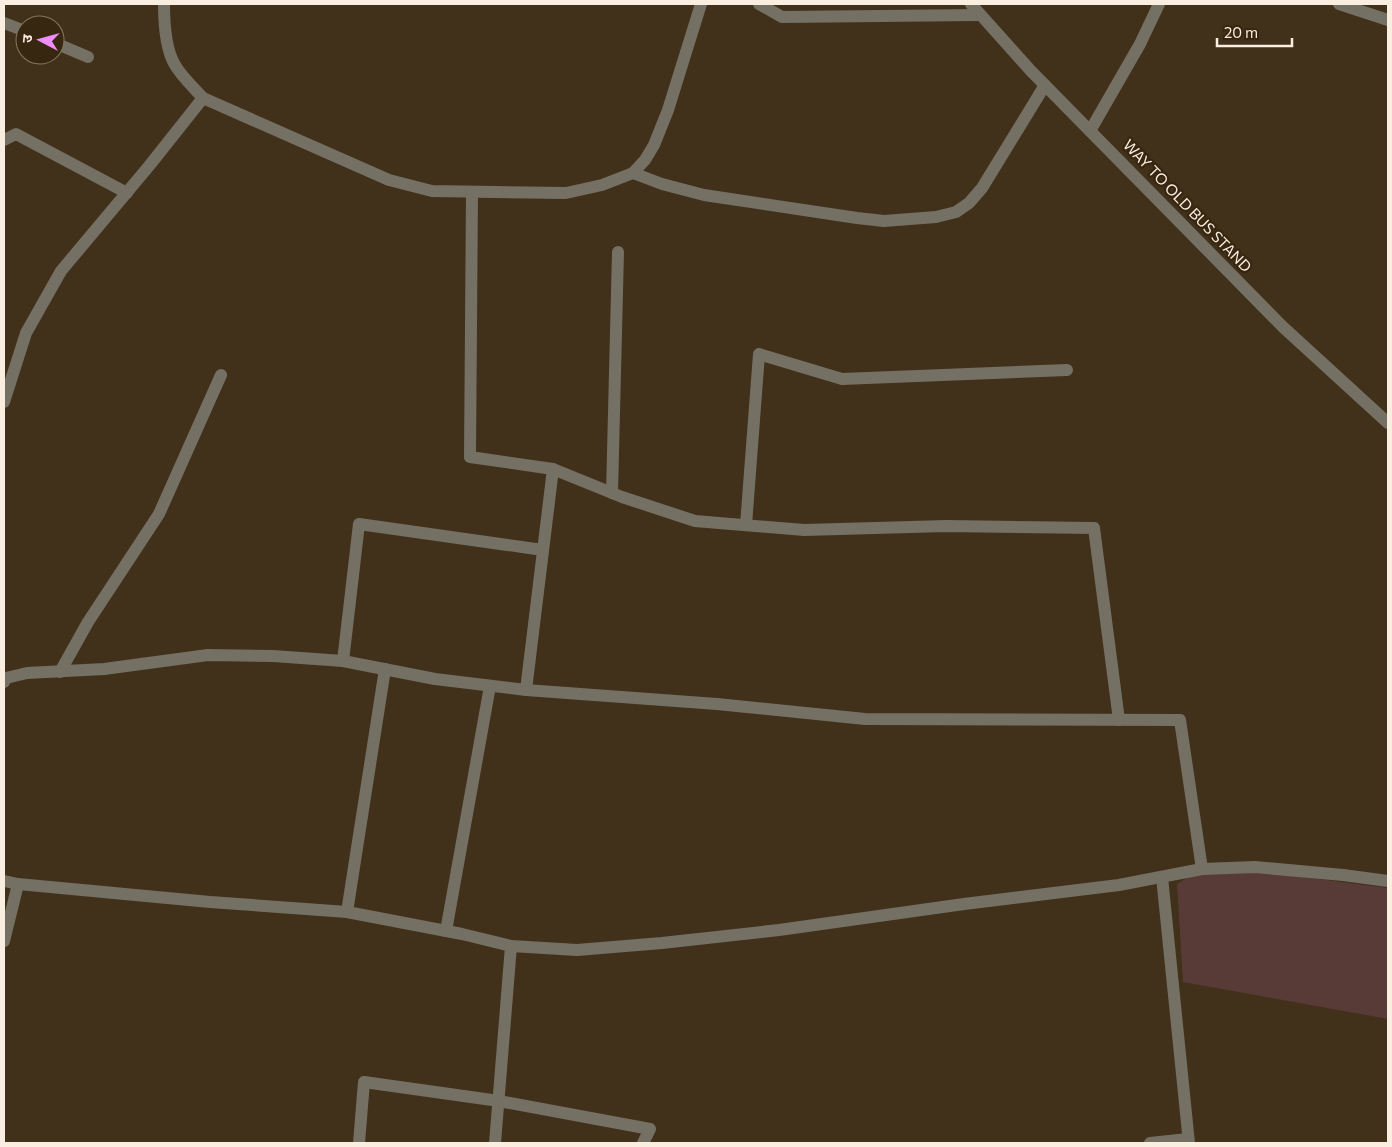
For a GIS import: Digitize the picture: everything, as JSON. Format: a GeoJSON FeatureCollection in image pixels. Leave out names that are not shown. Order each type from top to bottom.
{"type":"FeatureCollection","features":[{"type":"Feature","properties":{"kind":"street"},"geometry":{"type":"LineString","coordinates":[[164,4],[164,18],[170,55],[175,66],[203,98],[389,180],[432,191],[566,193],[602,185],[633,174],[645,160],[654,145],[668,110],[701,4]]}},
{"type":"Feature","properties":{"kind":"street"},"geometry":{"type":"LineString","coordinates":[[759,4],[782,17],[979,15]]}},
{"type":"Feature","properties":{"kind":"street","name":"WAY TO OLD BUS STAND"},"geometry":{"type":"LineString","coordinates":[[970,4],[1045,85],[1283,328],[1388,423]]}},
{"type":"Feature","properties":{"kind":"street"},"geometry":{"type":"LineString","coordinates":[[1090,131],[1140,44],[1160,4]]}},
{"type":"Feature","properties":{"kind":"street"},"geometry":{"type":"LineString","coordinates":[[1339,4],[1388,20]]}},
{"type":"Feature","properties":{"kind":"street"},"geometry":{"type":"LineString","coordinates":[[65,47],[88,57]]}},
{"type":"Feature","properties":{"kind":"street"},"geometry":{"type":"LineString","coordinates":[[633,174],[704,195],[857,218],[884,221],[936,217],[956,212],[969,203],[982,188],[1045,85]]}},
{"type":"Feature","properties":{"kind":"street"},"geometry":{"type":"LineString","coordinates":[[4,402],[8,378],[26,333],[61,271],[127,193],[203,98]]}},
{"type":"Feature","properties":{"kind":"street"},"geometry":{"type":"LineString","coordinates":[[4,140],[16,134],[127,193]]}},
{"type":"Feature","properties":{"kind":"street"},"geometry":{"type":"LineString","coordinates":[[472,192],[470,457],[553,469],[612,493],[695,521],[804,530],[946,526],[1094,528],[1119,720]]}},
{"type":"Feature","properties":{"kind":"street"},"geometry":{"type":"LineString","coordinates":[[612,493],[618,252]]}},
{"type":"Feature","properties":{"kind":"street"},"geometry":{"type":"LineString","coordinates":[[746,525],[759,354],[842,379],[1067,370]]}},
{"type":"Feature","properties":{"kind":"street"},"geometry":{"type":"LineString","coordinates":[[60,672],[88,622],[159,514],[222,375]]}},
{"type":"Feature","properties":{"kind":"street"},"geometry":{"type":"LineString","coordinates":[[526,690],[553,469]]}},
{"type":"Feature","properties":{"kind":"street"},"geometry":{"type":"LineString","coordinates":[[343,661],[359,524],[543,550]]}},
{"type":"Feature","properties":{"kind":"street"},"geometry":{"type":"LineString","coordinates":[[4,682],[6,678],[27,673],[104,669],[208,655],[274,656],[343,661],[435,679],[526,690],[717,704],[865,719],[1180,720],[1202,869]]}},
{"type":"Feature","properties":{"kind":"street"},"geometry":{"type":"LineString","coordinates":[[347,912],[385,669]]}},
{"type":"Feature","properties":{"kind":"street"},"geometry":{"type":"LineString","coordinates":[[446,931],[490,686]]}},
{"type":"Feature","properties":{"kind":"street"},"geometry":{"type":"LineString","coordinates":[[4,881],[18,884],[210,902],[347,912],[462,934],[511,946],[577,950],[779,930],[1118,885],[1202,869],[1255,867],[1388,881]]}},
{"type":"Feature","properties":{"kind":"street"},"geometry":{"type":"LineString","coordinates":[[1150,1143],[1188,1141],[1162,877]]}},
{"type":"Feature","properties":{"kind":"street"},"geometry":{"type":"LineString","coordinates":[[4,941],[18,884]]}},
{"type":"Feature","properties":{"kind":"street"},"geometry":{"type":"LineString","coordinates":[[495,1143],[511,946]]}},
{"type":"Feature","properties":{"kind":"street"},"geometry":{"type":"LineString","coordinates":[[359,1143],[364,1082],[499,1102],[650,1129],[643,1143]]}},
{"type":"Feature","properties":{"kind":"shaded area"},"geometry":{"type":"Polygon","coordinates":[[[1202,869],[1279,874],[1388,888],[1388,1019],[1183,982],[1177,884],[1202,869]]]}}]}
